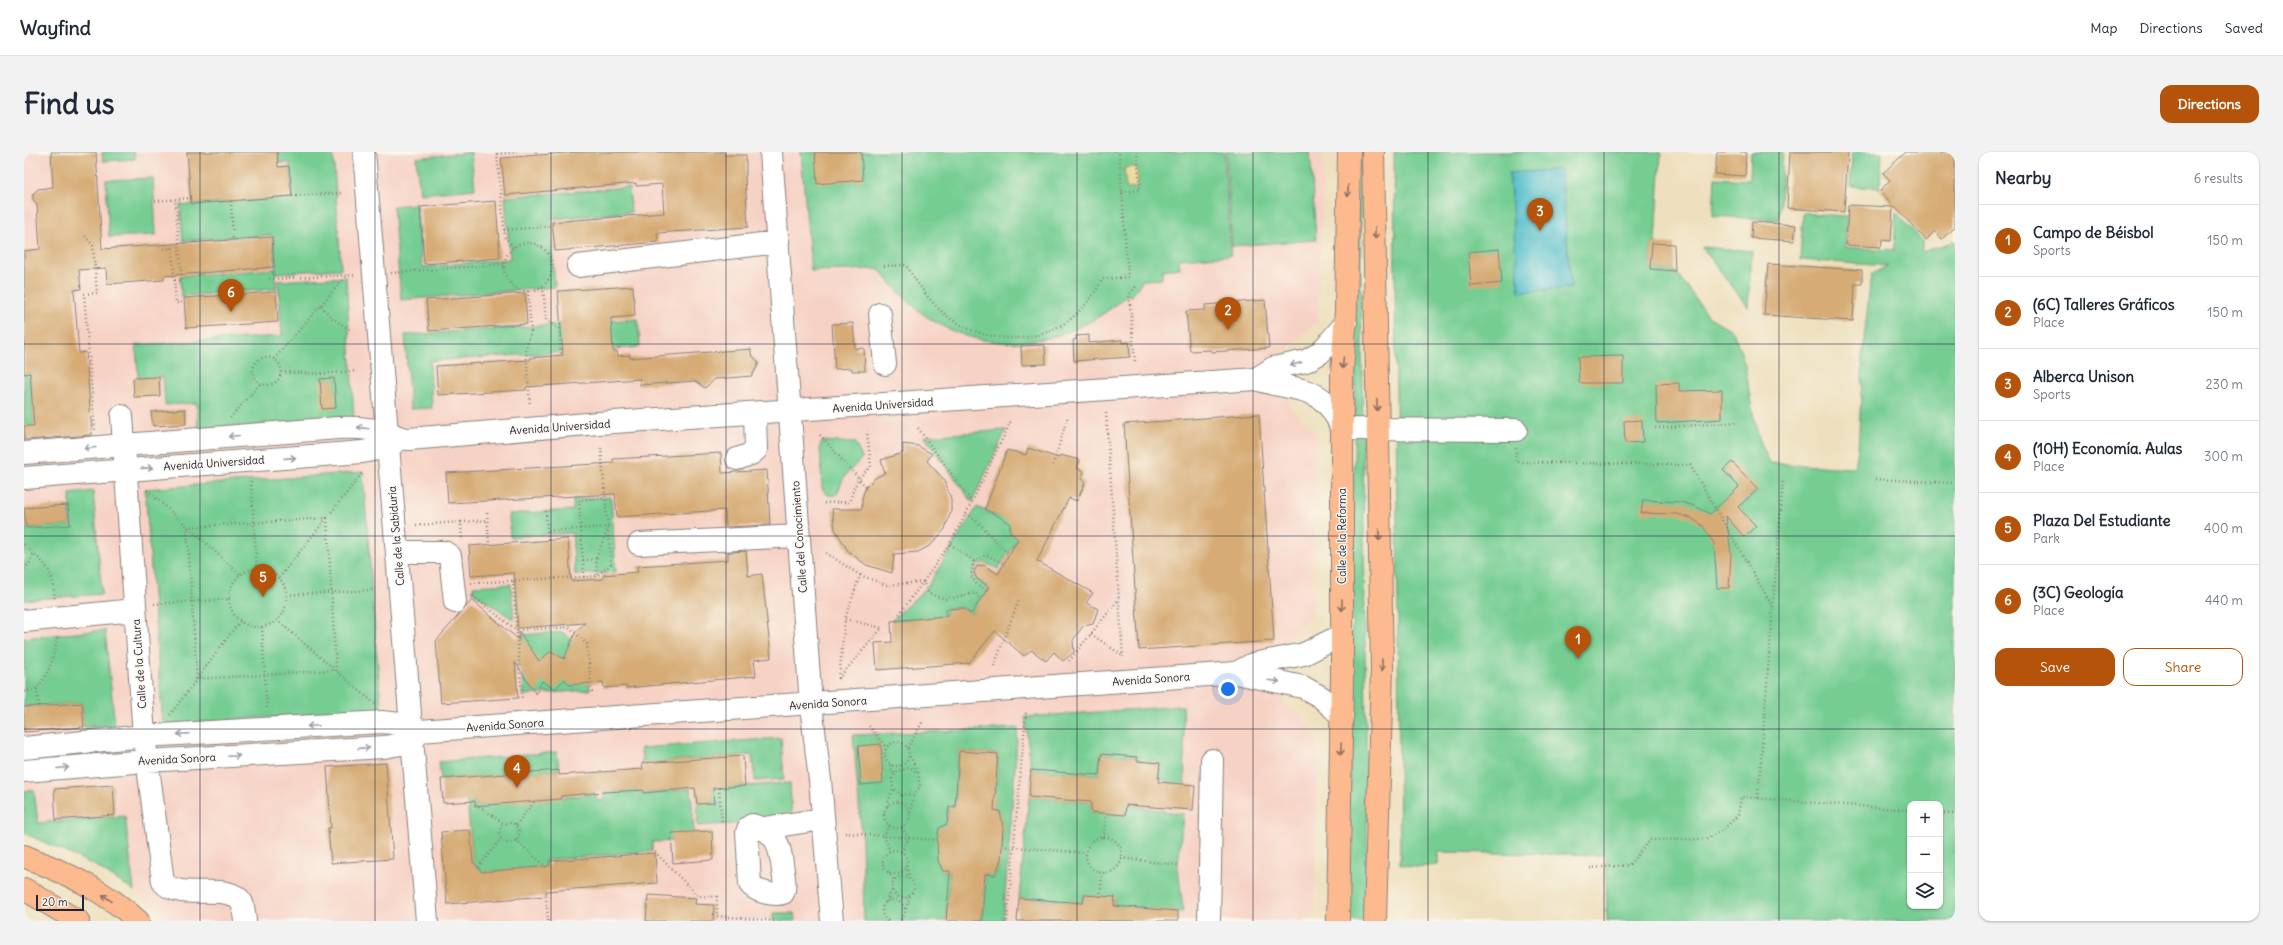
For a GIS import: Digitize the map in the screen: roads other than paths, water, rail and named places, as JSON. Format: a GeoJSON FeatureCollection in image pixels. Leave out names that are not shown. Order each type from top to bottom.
{"type":"FeatureCollection","features":[{"type":"Feature","properties":{"kind":"main road","name":"Calle de la Reforma"},"geometry":{"type":"LineString","coordinates":[[1335,918],[1342,716],[1342,429],[1346,322],[1349,152]]}},
{"type":"Feature","properties":{"kind":"main road"},"geometry":{"type":"LineString","coordinates":[[1373,152],[1382,668],[1375,921]]}},
{"type":"Feature","properties":{"kind":"main road"},"geometry":{"type":"LineString","coordinates":[[24,856],[52,867],[92,888],[138,921]]}},
{"type":"Feature","properties":{"kind":"main road"},"geometry":{"type":"LineString","coordinates":[[24,889],[78,921]]}},
{"type":"Feature","properties":{"kind":"main road"},"geometry":{"type":"LineString","coordinates":[[24,903],[57,908]]}},
{"type":"Feature","properties":{"kind":"street","name":"Calle de la Sabiduría"},"geometry":{"type":"LineString","coordinates":[[364,152],[392,440],[397,552],[415,733],[427,921]]}},
{"type":"Feature","properties":{"kind":"street","name":"Calle del Conocimiento"},"geometry":{"type":"LineString","coordinates":[[771,152],[811,705],[824,823],[832,921]]}},
{"type":"Feature","properties":{"kind":"street"},"geometry":{"type":"LineString","coordinates":[[578,266],[778,242]]}},
{"type":"Feature","properties":{"kind":"street"},"geometry":{"type":"LineString","coordinates":[[880,314],[885,364]]}},
{"type":"Feature","properties":{"kind":"street","name":"Avenida Universidad"},"geometry":{"type":"LineString","coordinates":[[24,478],[125,469],[362,452],[392,440],[1256,379],[1273,368],[1306,361],[1320,353],[1346,322]]}},
{"type":"Feature","properties":{"kind":"street"},"geometry":{"type":"LineString","coordinates":[[1256,379],[1274,386],[1298,387],[1317,395],[1337,416],[1342,429],[1377,428],[1516,430]]}},
{"type":"Feature","properties":{"kind":"street"},"geometry":{"type":"LineString","coordinates":[[737,459],[751,454],[756,450],[755,414]]}},
{"type":"Feature","properties":{"kind":"street","name":"Calle de la Cultura"},"geometry":{"type":"LineString","coordinates":[[122,416],[125,469],[145,607],[144,736],[163,882],[167,887],[178,891],[220,892],[237,897],[242,904],[245,921]]}},
{"type":"Feature","properties":{"kind":"street","name":"Avenida Universidad"},"geometry":{"type":"LineString","coordinates":[[24,453],[360,427],[392,440]]}},
{"type":"Feature","properties":{"kind":"street"},"geometry":{"type":"LineString","coordinates":[[639,544],[799,536]]}},
{"type":"Feature","properties":{"kind":"street"},"geometry":{"type":"LineString","coordinates":[[397,552],[438,550],[444,552],[450,556],[464,593]]}},
{"type":"Feature","properties":{"kind":"street"},"geometry":{"type":"LineString","coordinates":[[24,621],[145,607]]}},
{"type":"Feature","properties":{"kind":"street","name":"Avenida Sonora"},"geometry":{"type":"LineString","coordinates":[[1236,673],[1253,664],[1304,654],[1320,648],[1342,635]]}},
{"type":"Feature","properties":{"kind":"street","name":"Avenida Sonora"},"geometry":{"type":"LineString","coordinates":[[24,771],[147,761],[355,749],[415,733],[1236,673],[1303,687],[1321,697],[1342,716]]}},
{"type":"Feature","properties":{"kind":"street","name":"Avenida Sonora"},"geometry":{"type":"LineString","coordinates":[[24,748],[144,736],[382,722],[415,733]]}},
{"type":"Feature","properties":{"kind":"street"},"geometry":{"type":"LineString","coordinates":[[1209,921],[1212,760]]}},
{"type":"Feature","properties":{"kind":"street"},"geometry":{"type":"LineString","coordinates":[[764,828],[778,844],[785,885],[783,893],[779,894],[753,888],[750,884],[748,827],[752,825],[764,828],[824,823]]}},
{"type":"Feature","properties":{"kind":"street"},"geometry":{"type":"LineString","coordinates":[[778,844],[797,832],[824,823]]}},
{"type":"Feature","properties":{"kind":"water"},"geometry":{"type":"Polygon","coordinates":[[[1561,169],[1571,288],[1519,292],[1509,173],[1561,169]]]}},
{"type":"Feature","properties":{"kind":"place","name":"Alberca Unison"},"geometry":{"type":"Point","coordinates":[1540,231]}},
{"type":"Feature","properties":{"kind":"place","name":"(3C) Geología"},"geometry":{"type":"Point","coordinates":[231,312]}},
{"type":"Feature","properties":{"kind":"place","name":"(6C) Talleres Gráficos"},"geometry":{"type":"Point","coordinates":[1228,330]}},
{"type":"Feature","properties":{"kind":"place","name":"Plaza Del Estudiante"},"geometry":{"type":"Point","coordinates":[263,597]}},
{"type":"Feature","properties":{"kind":"place","name":"Campo de Béisbol"},"geometry":{"type":"Point","coordinates":[1578,659]}},
{"type":"Feature","properties":{"kind":"place","name":"(10H) Economía. Aulas"},"geometry":{"type":"Point","coordinates":[517,788]}}]}
